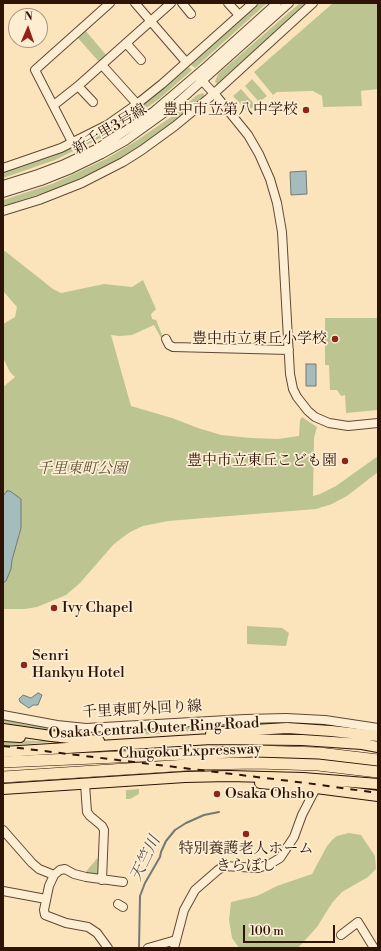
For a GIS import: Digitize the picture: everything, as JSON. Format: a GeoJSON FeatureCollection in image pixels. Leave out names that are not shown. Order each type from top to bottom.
{"type":"FeatureCollection","features":[{"type":"Feature","properties":{"kind":"highway","name":"Chugoku Expressway"},"geometry":{"type":"LineString","coordinates":[[3,762],[256,751],[319,753],[378,760]]}},
{"type":"Feature","properties":{"kind":"highway","name":"Chugoku Expressway"},"geometry":{"type":"LineString","coordinates":[[3,777],[203,764],[242,763],[318,765],[378,772]]}},
{"type":"Feature","properties":{"kind":"main road"},"geometry":{"type":"LineString","coordinates":[[186,740],[221,732],[287,728],[378,736]]}},
{"type":"Feature","properties":{"kind":"main road"},"geometry":{"type":"LineString","coordinates":[[3,729],[64,738]]}},
{"type":"Feature","properties":{"kind":"main road"},"geometry":{"type":"LineString","coordinates":[[3,736],[137,743]]}},
{"type":"Feature","properties":{"kind":"main road","name":"Osaka Central Outer Ring Road"},"geometry":{"type":"LineString","coordinates":[[3,752],[211,739],[302,740],[362,744],[378,747]]}},
{"type":"Feature","properties":{"kind":"main road"},"geometry":{"type":"LineString","coordinates":[[215,776],[242,781],[378,796]]}},
{"type":"Feature","properties":{"kind":"main road"},"geometry":{"type":"LineString","coordinates":[[3,789],[215,776],[304,778],[378,784]]}},
{"type":"Feature","properties":{"kind":"street"},"geometry":{"type":"LineString","coordinates":[[72,142],[36,70],[110,3]]}},
{"type":"Feature","properties":{"kind":"street"},"geometry":{"type":"LineString","coordinates":[[135,3],[186,62]]}},
{"type":"Feature","properties":{"kind":"street"},"geometry":{"type":"LineString","coordinates":[[54,105],[78,86],[171,3]]}},
{"type":"Feature","properties":{"kind":"street"},"geometry":{"type":"LineString","coordinates":[[182,3],[191,14]]}},
{"type":"Feature","properties":{"kind":"street"},"geometry":{"type":"LineString","coordinates":[[228,3],[239,15]]}},
{"type":"Feature","properties":{"kind":"street"},"geometry":{"type":"LineString","coordinates":[[3,168],[62,148],[107,125],[137,104],[253,3]]}},
{"type":"Feature","properties":{"kind":"street","name":"新千里3号線"},"geometry":{"type":"LineString","coordinates":[[3,193],[56,176],[102,154],[148,126],[175,105],[200,78],[278,3]]}},
{"type":"Feature","properties":{"kind":"street","name":"新千里3号線"},"geometry":{"type":"LineString","coordinates":[[3,185],[51,169],[98,148],[122,134],[200,78],[289,3]]}},
{"type":"Feature","properties":{"kind":"street"},"geometry":{"type":"LineString","coordinates":[[3,211],[53,195],[82,183],[123,162],[142,150],[175,126],[214,93],[313,3]]}},
{"type":"Feature","properties":{"kind":"street"},"geometry":{"type":"LineString","coordinates":[[126,43],[142,60]]}},
{"type":"Feature","properties":{"kind":"street"},"geometry":{"type":"LineString","coordinates":[[102,65],[137,104]]}},
{"type":"Feature","properties":{"kind":"street"},"geometry":{"type":"LineString","coordinates":[[200,78],[248,135],[259,154],[270,179],[277,203],[283,245],[290,374],[293,389],[299,401],[308,411],[320,419],[333,424],[348,426],[378,423]]}},
{"type":"Feature","properties":{"kind":"street"},"geometry":{"type":"LineString","coordinates":[[78,86],[93,102]]}},
{"type":"Feature","properties":{"kind":"street"},"geometry":{"type":"LineString","coordinates":[[166,339],[169,345],[176,348],[289,350]]}},
{"type":"Feature","properties":{"kind":"street","name":"千里東町外回り線"},"geometry":{"type":"LineString","coordinates":[[3,715],[57,725],[86,728],[286,718],[325,720],[378,728]]}},
{"type":"Feature","properties":{"kind":"street"},"geometry":{"type":"LineString","coordinates":[[85,784],[87,812],[102,826],[104,830],[102,880]]}},
{"type":"Feature","properties":{"kind":"street"},"geometry":{"type":"LineString","coordinates":[[148,948],[175,944],[184,910],[196,890],[218,870],[227,865],[245,868],[258,868],[270,864],[280,858],[294,837],[302,816],[316,788]]}},
{"type":"Feature","properties":{"kind":"street"},"geometry":{"type":"LineString","coordinates":[[3,830],[32,863],[39,869],[54,875]]}},
{"type":"Feature","properties":{"kind":"street"},"geometry":{"type":"LineString","coordinates":[[108,948],[97,933],[88,927],[66,923],[45,915],[44,910],[48,886],[54,875],[60,870],[65,869],[78,876],[123,882]]}},
{"type":"Feature","properties":{"kind":"street"},"geometry":{"type":"LineString","coordinates":[[3,891],[46,899]]}},
{"type":"Feature","properties":{"kind":"street"},"geometry":{"type":"LineString","coordinates":[[341,935],[358,922],[374,948]]}},
{"type":"Feature","properties":{"kind":"green space"},"geometry":{"type":"Polygon","coordinates":[[[257,3],[267,3],[195,68],[190,64],[257,3]]]}},
{"type":"Feature","properties":{"kind":"green space"},"geometry":{"type":"Polygon","coordinates":[[[300,3],[308,3],[217,84],[215,82],[218,74],[300,3]]]}},
{"type":"Feature","properties":{"kind":"green space"},"geometry":{"type":"Polygon","coordinates":[[[333,3],[378,3],[378,89],[361,91],[362,106],[323,107],[322,96],[313,91],[277,92],[273,95],[254,72],[333,3]]]}},
{"type":"Feature","properties":{"kind":"green space"},"geometry":{"type":"Polygon","coordinates":[[[85,30],[107,56],[100,63],[77,37],[85,30]]]}},
{"type":"Feature","properties":{"kind":"green space"},"geometry":{"type":"Polygon","coordinates":[[[187,66],[192,70],[159,99],[111,133],[55,160],[3,178],[3,171],[81,142],[187,66]]]}},
{"type":"Feature","properties":{"kind":"green space"},"geometry":{"type":"Polygon","coordinates":[[[252,79],[267,96],[259,102],[245,86],[252,79]]]}},
{"type":"Feature","properties":{"kind":"green space"},"geometry":{"type":"Polygon","coordinates":[[[241,89],[255,105],[248,112],[233,96],[241,89]]]}},
{"type":"Feature","properties":{"kind":"green space"},"geometry":{"type":"Polygon","coordinates":[[[203,93],[205,96],[163,131],[116,161],[62,187],[3,206],[3,200],[52,184],[106,159],[136,141],[174,115],[197,95],[203,93]]]}},
{"type":"Feature","properties":{"kind":"green space","name":"千里東町公園"},"geometry":{"type":"Polygon","coordinates":[[[5,251],[53,289],[61,293],[104,284],[132,287],[143,280],[156,309],[151,314],[152,319],[156,320],[163,337],[161,338],[154,325],[132,335],[111,335],[131,406],[221,435],[251,438],[278,439],[299,436],[300,420],[302,417],[317,427],[314,438],[313,496],[336,486],[378,456],[378,472],[347,496],[332,504],[316,509],[168,521],[143,526],[130,532],[114,544],[80,583],[66,595],[37,607],[25,609],[3,609],[3,387],[15,377],[10,372],[3,358],[3,324],[15,317],[17,307],[3,291],[3,252],[5,251]]]}},
{"type":"Feature","properties":{"kind":"green space"},"geometry":{"type":"Polygon","coordinates":[[[325,318],[378,318],[378,410],[346,413],[345,395],[341,396],[337,390],[330,390],[329,365],[325,365],[325,318]]]}},
{"type":"Feature","properties":{"kind":"green space"},"geometry":{"type":"Polygon","coordinates":[[[247,626],[282,628],[289,633],[286,646],[247,644],[247,626]]]}},
{"type":"Feature","properties":{"kind":"green space"},"geometry":{"type":"Polygon","coordinates":[[[3,718],[58,730],[90,731],[254,722],[304,722],[351,727],[351,729],[230,728],[157,734],[80,736],[3,726],[3,718]]]}},
{"type":"Feature","properties":{"kind":"green space"},"geometry":{"type":"Polygon","coordinates":[[[3,739],[34,741],[64,741],[3,746],[3,739]]]}},
{"type":"Feature","properties":{"kind":"green space"},"geometry":{"type":"Polygon","coordinates":[[[139,789],[139,794],[130,799],[126,799],[126,790],[139,789]]]}},
{"type":"Feature","properties":{"kind":"green space"},"geometry":{"type":"Polygon","coordinates":[[[349,833],[361,835],[375,856],[376,869],[368,877],[342,892],[332,903],[317,927],[298,948],[239,948],[232,938],[229,920],[231,902],[257,896],[277,886],[312,874],[327,846],[333,839],[337,836],[349,833]]]}},
{"type":"Feature","properties":{"kind":"green space"},"geometry":{"type":"Polygon","coordinates":[[[101,854],[99,876],[83,875],[101,854]]]}},
{"type":"Feature","properties":{"kind":"water"},"geometry":{"type":"Polygon","coordinates":[[[306,171],[307,194],[291,195],[290,172],[306,171]]]}},
{"type":"Feature","properties":{"kind":"water"},"geometry":{"type":"Polygon","coordinates":[[[306,364],[316,364],[316,386],[306,386],[306,364]]]}},
{"type":"Feature","properties":{"kind":"water"},"geometry":{"type":"Polygon","coordinates":[[[7,491],[10,491],[21,499],[21,528],[11,569],[6,581],[3,583],[3,496],[7,491]]]}},
{"type":"Feature","properties":{"kind":"water"},"geometry":{"type":"Polygon","coordinates":[[[38,693],[42,695],[38,705],[33,705],[29,708],[20,702],[19,699],[23,695],[31,698],[38,693]]]}},
{"type":"Feature","properties":{"kind":"waterway","name":"天竺川"},"geometry":{"type":"LineString","coordinates":[[139,948],[140,896],[145,883],[160,857],[166,841],[175,830],[186,823],[204,815],[219,812]]}},
{"type":"Feature","properties":{"kind":"railway"},"geometry":{"type":"LineString","coordinates":[[3,746],[378,793]]}},
{"type":"Feature","properties":{"kind":"place","name":"豊中市立第八中学校"},"geometry":{"type":"Point","coordinates":[306,110]}},
{"type":"Feature","properties":{"kind":"place","name":"豊中市立東丘小学校"},"geometry":{"type":"Point","coordinates":[335,339]}},
{"type":"Feature","properties":{"kind":"place","name":"豊中市立東丘こども園"},"geometry":{"type":"Point","coordinates":[345,461]}},
{"type":"Feature","properties":{"kind":"place","name":"Ivy Chapel"},"geometry":{"type":"Point","coordinates":[54,608]}},
{"type":"Feature","properties":{"kind":"place","name":"Senri Hankyu Hotel"},"geometry":{"type":"Point","coordinates":[24,665]}},
{"type":"Feature","properties":{"kind":"place","name":"Osaka Ohsho"},"geometry":{"type":"Point","coordinates":[217,794]}},
{"type":"Feature","properties":{"kind":"place","name":"特別養護老人ホーム きらぼし"},"geometry":{"type":"Point","coordinates":[246,834]}}]}
